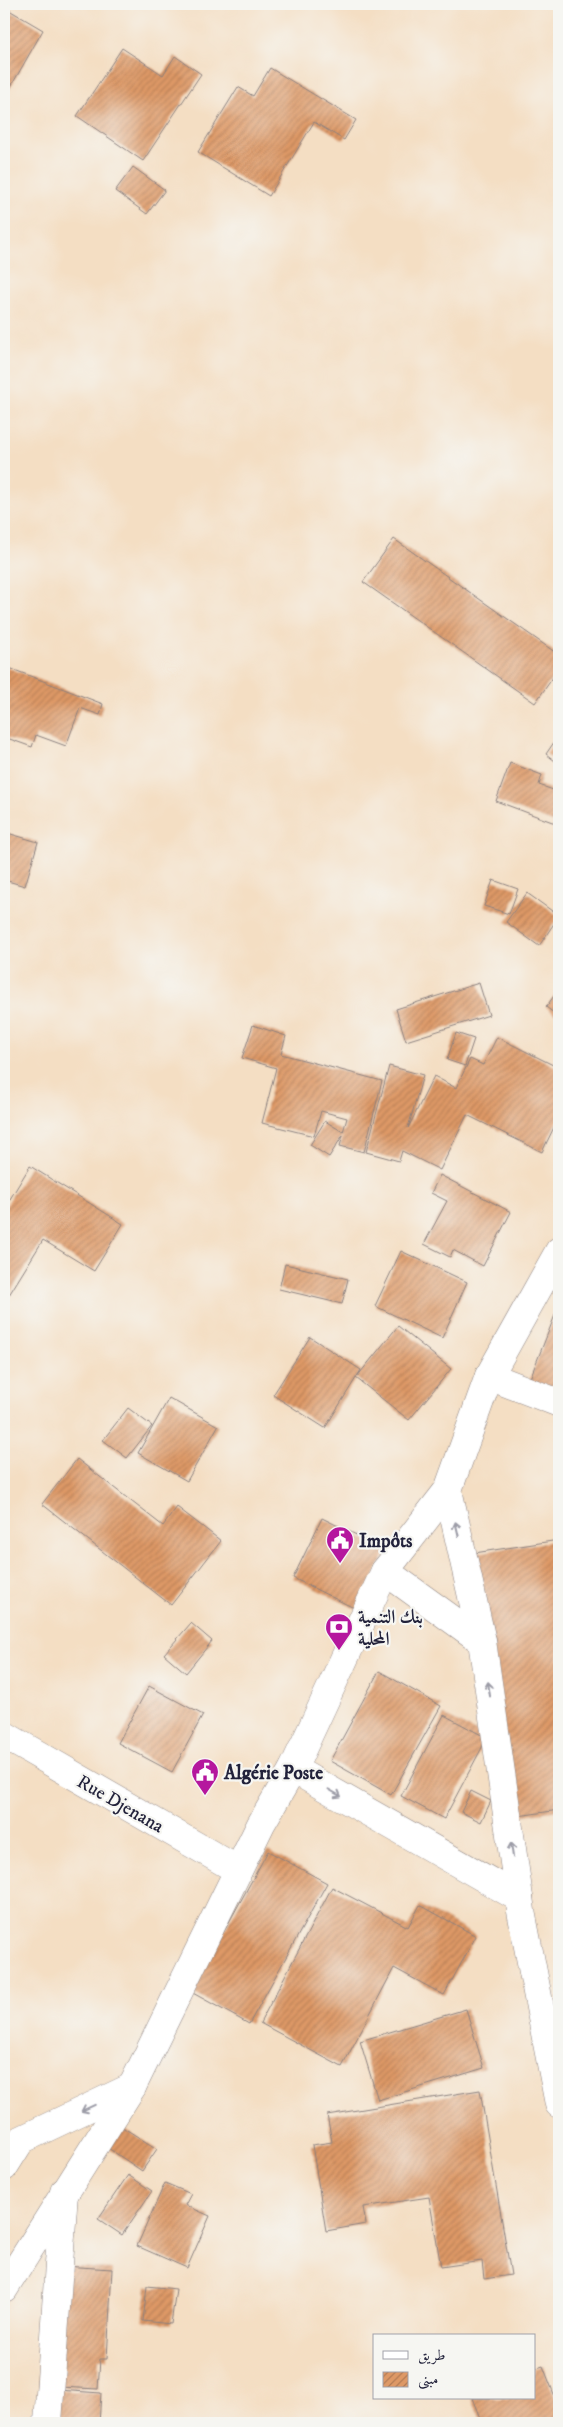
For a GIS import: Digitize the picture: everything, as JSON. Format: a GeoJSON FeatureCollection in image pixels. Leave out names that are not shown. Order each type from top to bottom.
{"type":"FeatureCollection","features":[{"type":"Feature","properties":{"kind":"street"},"geometry":{"type":"LineString","coordinates":[[4,2289],[132,2087],[238,1870],[293,1768],[385,1571],[448,1490],[489,1376],[559,1251]]}},
{"type":"Feature","properties":{"kind":"street"},"geometry":{"type":"LineString","coordinates":[[489,1376],[559,1403]]}},
{"type":"Feature","properties":{"kind":"street"},"geometry":{"type":"LineString","coordinates":[[448,1490],[482,1641],[519,1898],[559,2104]]}},
{"type":"Feature","properties":{"kind":"street"},"geometry":{"type":"LineString","coordinates":[[385,1571],[482,1641]]}},
{"type":"Feature","properties":{"kind":"street","name":"Rue Djenana"},"geometry":{"type":"LineString","coordinates":[[4,1735],[238,1870]]}},
{"type":"Feature","properties":{"kind":"street"},"geometry":{"type":"LineString","coordinates":[[293,1768],[519,1898]]}},
{"type":"Feature","properties":{"kind":"street"},"geometry":{"type":"LineString","coordinates":[[4,2167],[21,2140],[132,2087]]}},
{"type":"Feature","properties":{"kind":"street"},"geometry":{"type":"LineString","coordinates":[[48,2423],[64,2192]]}},
{"type":"Feature","properties":{"kind":"building"},"geometry":{"type":"Polygon","coordinates":[[[4,7],[43,30],[5,97],[4,96],[4,7]]]}},
{"type":"Feature","properties":{"kind":"building"},"geometry":{"type":"Polygon","coordinates":[[[122,48],[163,75],[175,56],[201,74],[143,161],[77,116],[122,48]]]}},
{"type":"Feature","properties":{"kind":"building"},"geometry":{"type":"Polygon","coordinates":[[[270,68],[356,120],[344,140],[314,122],[269,196],[198,152],[238,87],[253,96],[270,68]]]}},
{"type":"Feature","properties":{"kind":"building"},"geometry":{"type":"Polygon","coordinates":[[[133,167],[165,190],[147,214],[115,191],[133,167]]]}},
{"type":"Feature","properties":{"kind":"building"},"geometry":{"type":"Polygon","coordinates":[[[394,539],[559,655],[559,669],[535,703],[363,582],[394,539]]]}},
{"type":"Feature","properties":{"kind":"building"},"geometry":{"type":"Polygon","coordinates":[[[4,666],[103,704],[100,715],[80,708],[66,746],[36,735],[32,747],[4,737],[4,666]]]}},
{"type":"Feature","properties":{"kind":"building"},"geometry":{"type":"Polygon","coordinates":[[[559,735],[559,764],[546,754],[559,735]]]}},
{"type":"Feature","properties":{"kind":"building"},"geometry":{"type":"Polygon","coordinates":[[[510,763],[542,775],[539,785],[559,792],[559,810],[555,823],[496,801],[510,763]]]}},
{"type":"Feature","properties":{"kind":"building"},"geometry":{"type":"Polygon","coordinates":[[[4,832],[38,842],[25,886],[4,880],[4,832]]]}},
{"type":"Feature","properties":{"kind":"building"},"geometry":{"type":"Polygon","coordinates":[[[493,880],[518,889],[509,914],[484,906],[493,880]]]}},
{"type":"Feature","properties":{"kind":"building"},"geometry":{"type":"Polygon","coordinates":[[[527,893],[559,916],[539,946],[506,922],[527,893]]]}},
{"type":"Feature","properties":{"kind":"building"},"geometry":{"type":"Polygon","coordinates":[[[479,983],[489,1015],[406,1041],[396,1009],[479,983]]]}},
{"type":"Feature","properties":{"kind":"building"},"geometry":{"type":"Polygon","coordinates":[[[559,989],[559,1017],[546,1007],[559,989]]]}},
{"type":"Feature","properties":{"kind":"building"},"geometry":{"type":"Polygon","coordinates":[[[253,1025],[286,1036],[281,1054],[382,1081],[364,1152],[340,1146],[343,1135],[329,1157],[310,1145],[325,1121],[343,1132],[347,1118],[321,1111],[314,1136],[262,1123],[276,1068],[242,1058],[253,1025]]]}},
{"type":"Feature","properties":{"kind":"building"},"geometry":{"type":"Polygon","coordinates":[[[456,1033],[474,1039],[465,1066],[447,1060],[456,1033]]]}},
{"type":"Feature","properties":{"kind":"building"},"geometry":{"type":"Polygon","coordinates":[[[497,1037],[559,1068],[559,1117],[542,1152],[467,1115],[440,1170],[402,1151],[399,1161],[366,1152],[389,1066],[423,1075],[408,1128],[434,1076],[456,1088],[470,1059],[483,1065],[497,1037]]]}},
{"type":"Feature","properties":{"kind":"building"},"geometry":{"type":"Polygon","coordinates":[[[30,1166],[123,1224],[94,1271],[43,1240],[4,1303],[4,1209],[30,1166]]]}},
{"type":"Feature","properties":{"kind":"building"},"geometry":{"type":"Polygon","coordinates":[[[440,1175],[511,1212],[483,1266],[453,1250],[450,1257],[424,1244],[447,1201],[431,1193],[440,1175]]]}},
{"type":"Feature","properties":{"kind":"building"},"geometry":{"type":"Polygon","coordinates":[[[401,1251],[467,1282],[442,1338],[375,1306],[401,1251]]]}},
{"type":"Feature","properties":{"kind":"building"},"geometry":{"type":"Polygon","coordinates":[[[285,1264],[348,1279],[342,1304],[279,1289],[285,1264]]]}},
{"type":"Feature","properties":{"kind":"building"},"geometry":{"type":"Polygon","coordinates":[[[559,1305],[559,1393],[529,1381],[559,1305]]]}},
{"type":"Feature","properties":{"kind":"building"},"geometry":{"type":"Polygon","coordinates":[[[398,1326],[451,1369],[409,1420],[356,1378],[398,1326]]]}},
{"type":"Feature","properties":{"kind":"building"},"geometry":{"type":"Polygon","coordinates":[[[310,1337],[361,1370],[325,1428],[273,1395],[310,1337]]]}},
{"type":"Feature","properties":{"kind":"building"},"geometry":{"type":"Polygon","coordinates":[[[169,1398],[218,1426],[187,1481],[138,1453],[169,1398]]]}},
{"type":"Feature","properties":{"kind":"building"},"geometry":{"type":"Polygon","coordinates":[[[128,1408],[152,1426],[127,1458],[103,1440],[128,1408]]]}},
{"type":"Feature","properties":{"kind":"building"},"geometry":{"type":"Polygon","coordinates":[[[77,1459],[163,1526],[177,1507],[221,1541],[171,1605],[42,1504],[77,1459]]]}},
{"type":"Feature","properties":{"kind":"building","name":"Impôts"},"geometry":{"type":"Polygon","coordinates":[[[322,1518],[387,1550],[358,1610],[293,1578],[322,1518]]]}},
{"type":"Feature","properties":{"kind":"building"},"geometry":{"type":"Polygon","coordinates":[[[559,1540],[559,1810],[511,1817],[468,1554],[559,1540]]]}},
{"type":"Feature","properties":{"kind":"building"},"geometry":{"type":"Polygon","coordinates":[[[191,1623],[212,1641],[186,1673],[164,1654],[191,1623]]]}},
{"type":"Feature","properties":{"kind":"building"},"geometry":{"type":"Polygon","coordinates":[[[379,1671],[441,1706],[391,1795],[330,1761],[379,1671]]]}},
{"type":"Feature","properties":{"kind":"building"},"geometry":{"type":"Polygon","coordinates":[[[149,1686],[203,1715],[172,1772],[118,1743],[149,1686]]]}},
{"type":"Feature","properties":{"kind":"building"},"geometry":{"type":"Polygon","coordinates":[[[444,1715],[487,1738],[444,1819],[401,1796],[444,1715]]]}},
{"type":"Feature","properties":{"kind":"building"},"geometry":{"type":"Polygon","coordinates":[[[471,1791],[491,1801],[481,1822],[461,1812],[471,1791]]]}},
{"type":"Feature","properties":{"kind":"building"},"geometry":{"type":"Polygon","coordinates":[[[268,1851],[327,1883],[249,2024],[191,1992],[268,1851]]]}},
{"type":"Feature","properties":{"kind":"building"},"geometry":{"type":"Polygon","coordinates":[[[332,1887],[408,1927],[420,1905],[476,1936],[444,1995],[394,1968],[342,2067],[260,2023],[332,1887]]]}},
{"type":"Feature","properties":{"kind":"building"},"geometry":{"type":"Polygon","coordinates":[[[466,2009],[484,2068],[378,2100],[360,2041],[466,2009]]]}},
{"type":"Feature","properties":{"kind":"building"},"geometry":{"type":"Polygon","coordinates":[[[480,2090],[511,2275],[484,2279],[482,2261],[441,2267],[429,2197],[363,2207],[366,2224],[326,2231],[312,2145],[332,2142],[327,2115],[480,2090]]]}},
{"type":"Feature","properties":{"kind":"building"},"geometry":{"type":"Polygon","coordinates":[[[119,2125],[157,2149],[142,2171],[105,2146],[119,2125]]]}},
{"type":"Feature","properties":{"kind":"building"},"geometry":{"type":"Polygon","coordinates":[[[128,2175],[152,2191],[122,2235],[98,2219],[128,2175]]]}},
{"type":"Feature","properties":{"kind":"building"},"geometry":{"type":"Polygon","coordinates":[[[165,2183],[191,2194],[185,2205],[210,2216],[187,2268],[137,2246],[165,2183]]]}},
{"type":"Feature","properties":{"kind":"building"},"geometry":{"type":"Polygon","coordinates":[[[46,2265],[112,2269],[107,2359],[100,2359],[98,2389],[39,2386],[46,2265]]]}},
{"type":"Feature","properties":{"kind":"building"},"geometry":{"type":"Polygon","coordinates":[[[147,2286],[176,2289],[171,2324],[143,2321],[147,2286]]]}},
{"type":"Feature","properties":{"kind":"building"},"geometry":{"type":"Polygon","coordinates":[[[543,2366],[559,2407],[559,2423],[482,2423],[473,2400],[536,2400],[536,2368],[543,2366]]]}},
{"type":"Feature","properties":{"kind":"building"},"geometry":{"type":"Polygon","coordinates":[[[44,2389],[101,2393],[99,2423],[42,2423],[44,2389]]]}},
{"type":"Feature","properties":{"kind":"place","name":"Impôts"},"geometry":{"type":"Point","coordinates":[340,1564]}},
{"type":"Feature","properties":{"kind":"place","name":"بنك التنمية المحلية"},"geometry":{"type":"Point","coordinates":[339,1651]}},
{"type":"Feature","properties":{"kind":"place","name":"Algérie Poste"},"geometry":{"type":"Point","coordinates":[205,1796]}}]}
